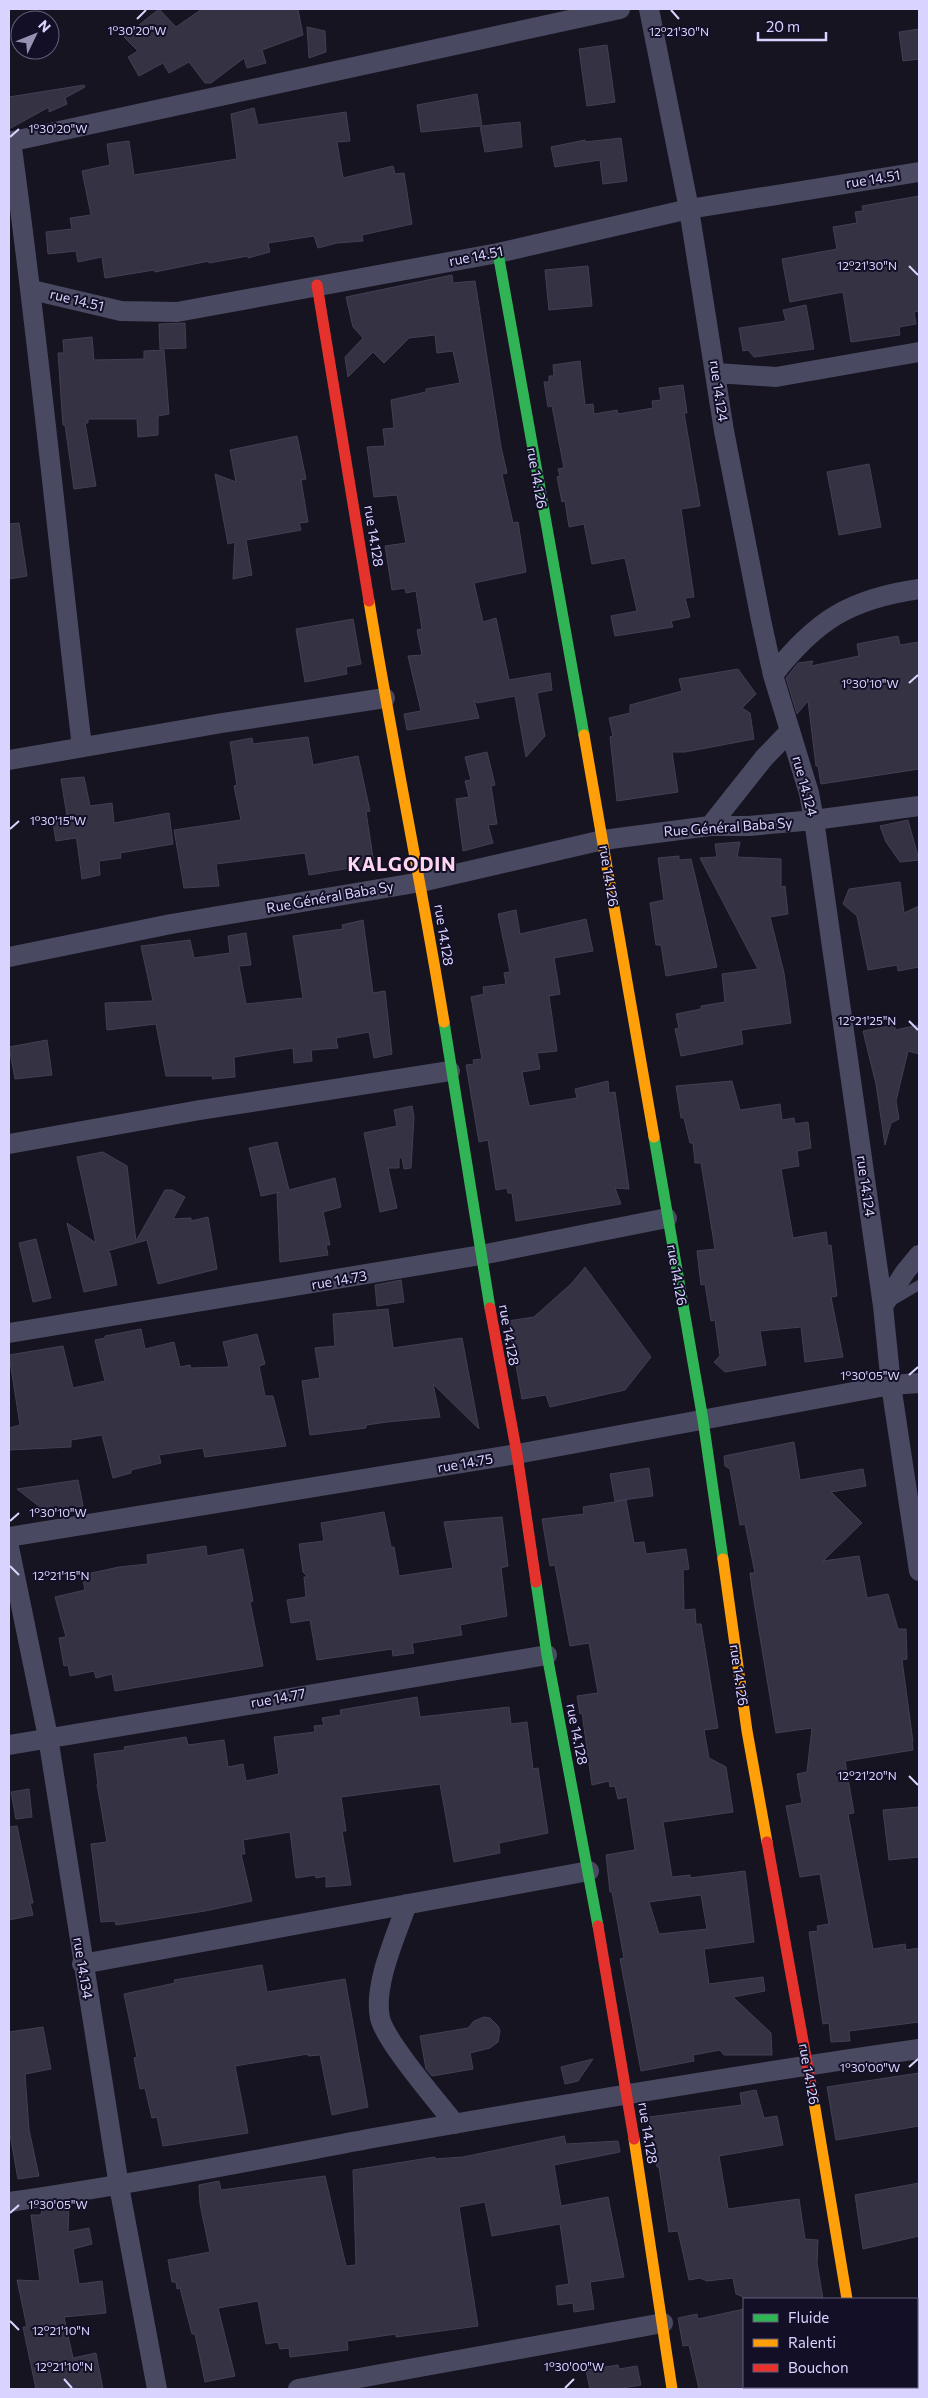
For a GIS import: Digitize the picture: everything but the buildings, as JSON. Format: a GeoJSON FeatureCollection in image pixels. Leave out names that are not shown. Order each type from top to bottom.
{"type":"FeatureCollection","features":[{"type":"Feature","properties":{"kind":"street"},"geometry":{"type":"LineString","coordinates":[[82,747],[54,512],[32,290],[10,141],[620,9]]}},
{"type":"Feature","properties":{"kind":"street","name":"rue 14.124"},"geometry":{"type":"LineString","coordinates":[[649,9],[689,209],[726,441],[774,675],[789,732],[806,785],[814,820],[883,1306],[891,1385],[919,1571]]}},
{"type":"Feature","properties":{"kind":"street","name":"rue 14.51"},"geometry":{"type":"LineString","coordinates":[[32,290],[121,311],[177,312],[498,253],[689,209],[919,172]]}},
{"type":"Feature","properties":{"kind":"street","name":"rue 14.126"},"geometry":{"type":"LineString","coordinates":[[498,253],[541,502],[603,840],[703,1420],[747,1731],[808,2065],[848,2298]]}},
{"type":"Feature","properties":{"kind":"street","name":"rue 14.128"},"geometry":{"type":"LineString","coordinates":[[317,285],[385,698],[421,882],[497,1354],[518,1454],[547,1655],[589,1871],[627,2096],[672,2389]]}},
{"type":"Feature","properties":{"kind":"street"},"geometry":{"type":"LineString","coordinates":[[716,373],[776,377],[919,352]]}},
{"type":"Feature","properties":{"kind":"street"},"geometry":{"type":"LineString","coordinates":[[774,675],[794,648],[835,614],[860,603],[892,593],[919,589]]}},
{"type":"Feature","properties":{"kind":"street"},"geometry":{"type":"LineString","coordinates":[[9,760],[385,698]]}},
{"type":"Feature","properties":{"kind":"street"},"geometry":{"type":"LineString","coordinates":[[710,826],[764,758],[789,732]]}},
{"type":"Feature","properties":{"kind":"street","name":"Rue Général Baba Sy"},"geometry":{"type":"LineString","coordinates":[[9,957],[171,924],[421,882],[603,840],[710,826],[749,826],[814,820],[919,806]]}},
{"type":"Feature","properties":{"kind":"street"},"geometry":{"type":"LineString","coordinates":[[9,1144],[200,1110],[450,1071]]}},
{"type":"Feature","properties":{"kind":"street","name":"rue 14.73"},"geometry":{"type":"LineString","coordinates":[[9,1333],[481,1255],[667,1218]]}},
{"type":"Feature","properties":{"kind":"street"},"geometry":{"type":"LineString","coordinates":[[883,1306],[905,1272],[919,1255]]}},
{"type":"Feature","properties":{"kind":"street","name":"rue 14.75"},"geometry":{"type":"LineString","coordinates":[[9,1536],[518,1454],[891,1385],[919,1383]]}},
{"type":"Feature","properties":{"kind":"street","name":"rue 14.134"},"geometry":{"type":"LineString","coordinates":[[9,1547],[48,1737],[82,1964],[119,2186],[157,2389]]}},
{"type":"Feature","properties":{"kind":"street","name":"rue 14.77"},"geometry":{"type":"LineString","coordinates":[[9,1745],[547,1655]]}},
{"type":"Feature","properties":{"kind":"street"},"geometry":{"type":"LineString","coordinates":[[82,1964],[589,1871]]}},
{"type":"Feature","properties":{"kind":"street"},"geometry":{"type":"LineString","coordinates":[[407,1904],[384,1972],[379,2008],[380,2020],[395,2044],[454,2124]]}},
{"type":"Feature","properties":{"kind":"street"},"geometry":{"type":"LineString","coordinates":[[9,2202],[119,2186],[454,2124],[808,2065],[919,2050]]}},
{"type":"Feature","properties":{"kind":"street"},"geometry":{"type":"LineString","coordinates":[[298,2389],[663,2323]]}},
{"type":"Feature","properties":{"kind":"lane"},"geometry":{"type":"LineString","coordinates":[[883,1306],[919,1285]]}},
{"type":"Feature","properties":{"kind":"traffic: fast"},"geometry":{"type":"LineString","coordinates":[[498,253],[584,735]]}},
{"type":"Feature","properties":{"kind":"traffic: fast"},"geometry":{"type":"LineString","coordinates":[[444,1022],[490,1308]]}},
{"type":"Feature","properties":{"kind":"traffic: fast"},"geometry":{"type":"LineString","coordinates":[[654,1137],[703,1420],[723,1559]]}},
{"type":"Feature","properties":{"kind":"traffic: fast"},"geometry":{"type":"LineString","coordinates":[[536,1582],[547,1655],[598,1926]]}},
{"type":"Feature","properties":{"kind":"traffic: slow"},"geometry":{"type":"LineString","coordinates":[[369,601],[444,1022]]}},
{"type":"Feature","properties":{"kind":"traffic: slow"},"geometry":{"type":"LineString","coordinates":[[584,735],[654,1137]]}},
{"type":"Feature","properties":{"kind":"traffic: slow"},"geometry":{"type":"LineString","coordinates":[[723,1559],[747,1731],[767,1842]]}},
{"type":"Feature","properties":{"kind":"traffic: slow"},"geometry":{"type":"LineString","coordinates":[[813,2096],[847,2298]]}},
{"type":"Feature","properties":{"kind":"traffic: slow"},"geometry":{"type":"LineString","coordinates":[[634,2139],[672,2389]]}},
{"type":"Feature","properties":{"kind":"traffic: jam"},"geometry":{"type":"LineString","coordinates":[[317,285],[369,601]]}},
{"type":"Feature","properties":{"kind":"traffic: jam"},"geometry":{"type":"LineString","coordinates":[[490,1308],[517,1454],[536,1582]]}},
{"type":"Feature","properties":{"kind":"traffic: jam"},"geometry":{"type":"LineString","coordinates":[[767,1842],[813,2096]]}},
{"type":"Feature","properties":{"kind":"traffic: jam"},"geometry":{"type":"LineString","coordinates":[[598,1926],[634,2139]]}},
{"type":"Feature","properties":{"kind":"district","name":"KALGODIN"},"geometry":{"type":"Point","coordinates":[402,864]}}]}
